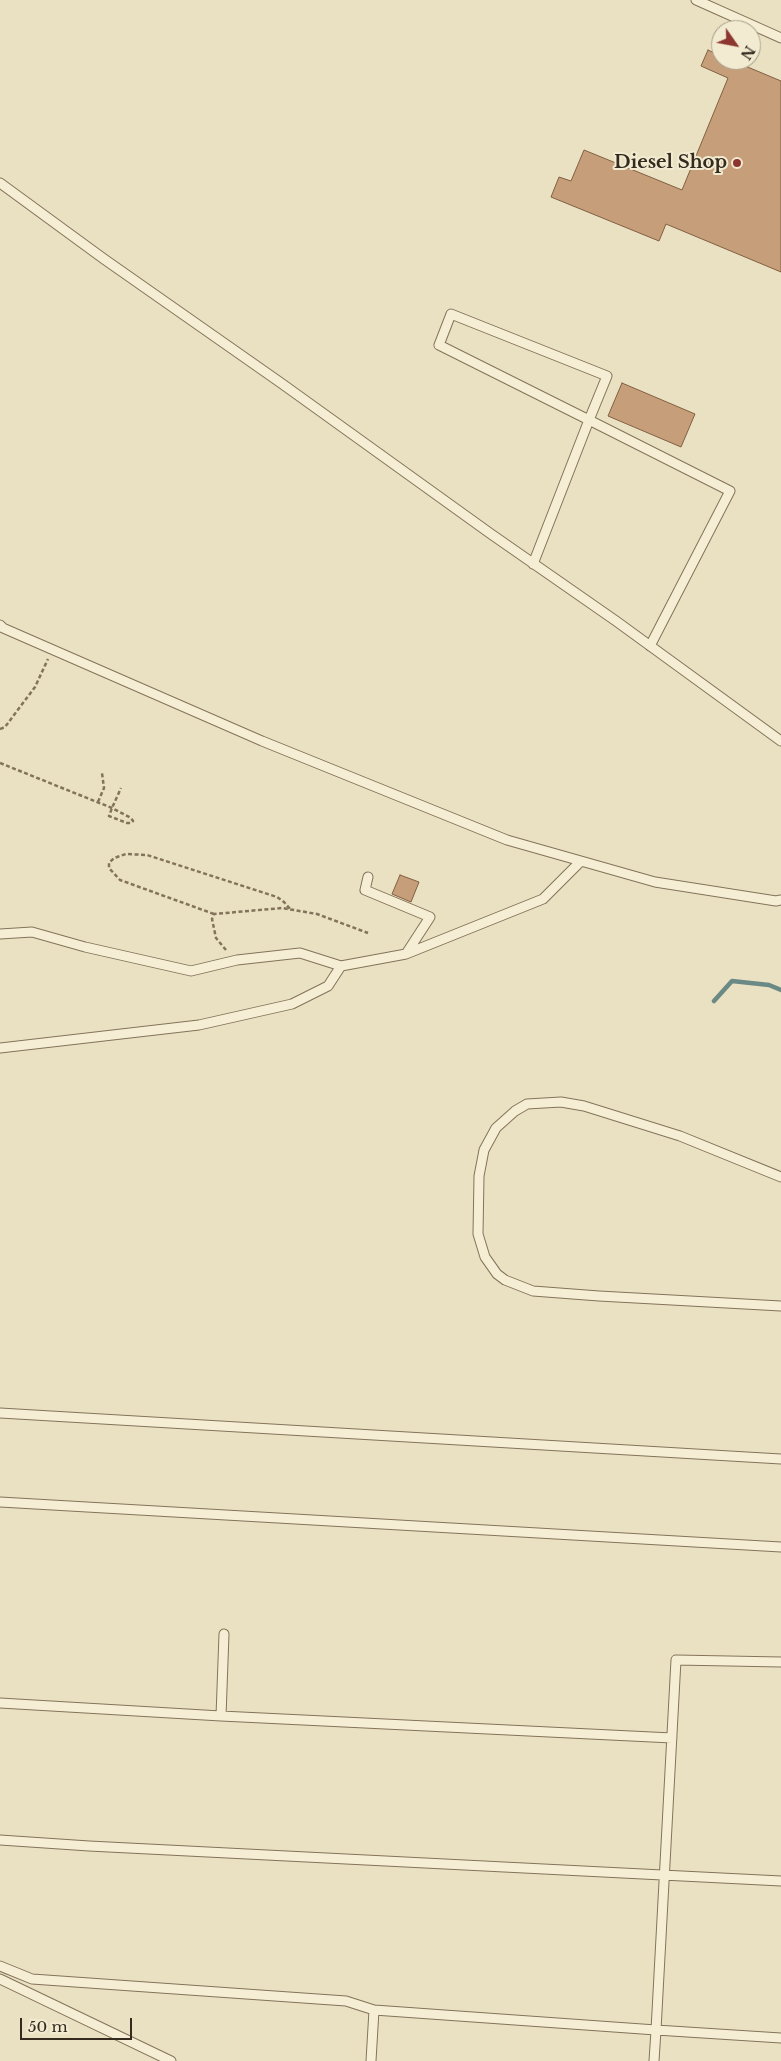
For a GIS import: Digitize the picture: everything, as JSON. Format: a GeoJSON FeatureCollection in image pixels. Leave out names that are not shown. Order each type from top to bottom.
{"type":"FeatureCollection","features":[{"type":"Feature","properties":{"kind":"lane"},"geometry":{"type":"LineString","coordinates":[[696,0],[781,38]]}},
{"type":"Feature","properties":{"kind":"lane"},"geometry":{"type":"LineString","coordinates":[[0,183],[104,260],[650,646],[781,742]]}},
{"type":"Feature","properties":{"kind":"lane"},"geometry":{"type":"LineString","coordinates":[[533,564],[589,420],[607,376],[451,314],[439,345],[589,420],[730,491],[650,646]]}},
{"type":"Feature","properties":{"kind":"lane"},"geometry":{"type":"LineString","coordinates":[[0,625],[3,628],[262,741],[498,836],[655,882],[781,900]]}},
{"type":"Feature","properties":{"kind":"lane"},"geometry":{"type":"LineString","coordinates":[[0,934],[32,932],[85,947],[191,971],[237,960],[300,953],[341,966],[406,954],[543,899],[581,861]]}},
{"type":"Feature","properties":{"kind":"lane"},"geometry":{"type":"LineString","coordinates":[[368,877],[365,890],[430,917],[406,954]]}},
{"type":"Feature","properties":{"kind":"lane"},"geometry":{"type":"LineString","coordinates":[[0,1048],[200,1025],[292,1004],[328,986],[341,966]]}},
{"type":"Feature","properties":{"kind":"lane"},"geometry":{"type":"LineString","coordinates":[[781,1177],[680,1136],[584,1106],[561,1102],[527,1104],[496,1128],[484,1150],[479,1176],[478,1234],[486,1256],[497,1274],[506,1280],[532,1290],[599,1296],[781,1306]]}},
{"type":"Feature","properties":{"kind":"lane"},"geometry":{"type":"LineString","coordinates":[[0,1413],[781,1458]]}},
{"type":"Feature","properties":{"kind":"lane"},"geometry":{"type":"LineString","coordinates":[[0,1502],[781,1547]]}},
{"type":"Feature","properties":{"kind":"lane"},"geometry":{"type":"LineString","coordinates":[[221,1716],[224,1634]]}},
{"type":"Feature","properties":{"kind":"lane"},"geometry":{"type":"LineString","coordinates":[[654,2061],[676,1660],[781,1662]]}},
{"type":"Feature","properties":{"kind":"lane"},"geometry":{"type":"LineString","coordinates":[[0,1703],[672,1738]]}},
{"type":"Feature","properties":{"kind":"lane"},"geometry":{"type":"LineString","coordinates":[[0,1840],[781,1881]]}},
{"type":"Feature","properties":{"kind":"lane"},"geometry":{"type":"LineString","coordinates":[[0,1966],[32,1979],[346,2001],[374,2010],[781,2038]]}},
{"type":"Feature","properties":{"kind":"lane"},"geometry":{"type":"LineString","coordinates":[[0,1979],[171,2061]]}},
{"type":"Feature","properties":{"kind":"lane"},"geometry":{"type":"LineString","coordinates":[[371,2061],[374,2010]]}},
{"type":"Feature","properties":{"kind":"path"},"geometry":{"type":"LineString","coordinates":[[0,729],[5,727],[35,687],[52,649]]}},
{"type":"Feature","properties":{"kind":"path"},"geometry":{"type":"LineString","coordinates":[[0,763],[112,808],[133,821],[127,823],[109,816],[112,808],[121,788]]}},
{"type":"Feature","properties":{"kind":"path"},"geometry":{"type":"LineString","coordinates":[[98,802],[104,788],[102,773]]}},
{"type":"Feature","properties":{"kind":"path"},"geometry":{"type":"LineString","coordinates":[[290,910],[277,897],[147,855],[126,854],[114,858],[108,863],[109,868],[120,880],[214,914],[282,908],[290,910],[318,914],[368,933]]}},
{"type":"Feature","properties":{"kind":"path"},"geometry":{"type":"LineString","coordinates":[[214,914],[212,919],[216,938],[237,960]]}},
{"type":"Feature","properties":{"kind":"building","name":"Diesel Shop"},"geometry":{"type":"Polygon","coordinates":[[[708,50],[711,51],[711,70],[755,70],[781,81],[781,272],[666,224],[659,241],[551,197],[559,177],[571,181],[584,150],[682,190],[728,78],[701,66],[708,50]]]}},
{"type":"Feature","properties":{"kind":"building"},"geometry":{"type":"Polygon","coordinates":[[[622,383],[695,414],[681,447],[608,416],[622,383]]]}},
{"type":"Feature","properties":{"kind":"building"},"geometry":{"type":"Polygon","coordinates":[[[400,875],[419,882],[411,902],[392,894],[400,875]]]}},
{"type":"Feature","properties":{"kind":"waterway"},"geometry":{"type":"LineString","coordinates":[[714,1001],[732,981],[769,985],[781,990]]}},
{"type":"Feature","properties":{"kind":"place","name":"Diesel Shop"},"geometry":{"type":"Point","coordinates":[737,163]}}]}
